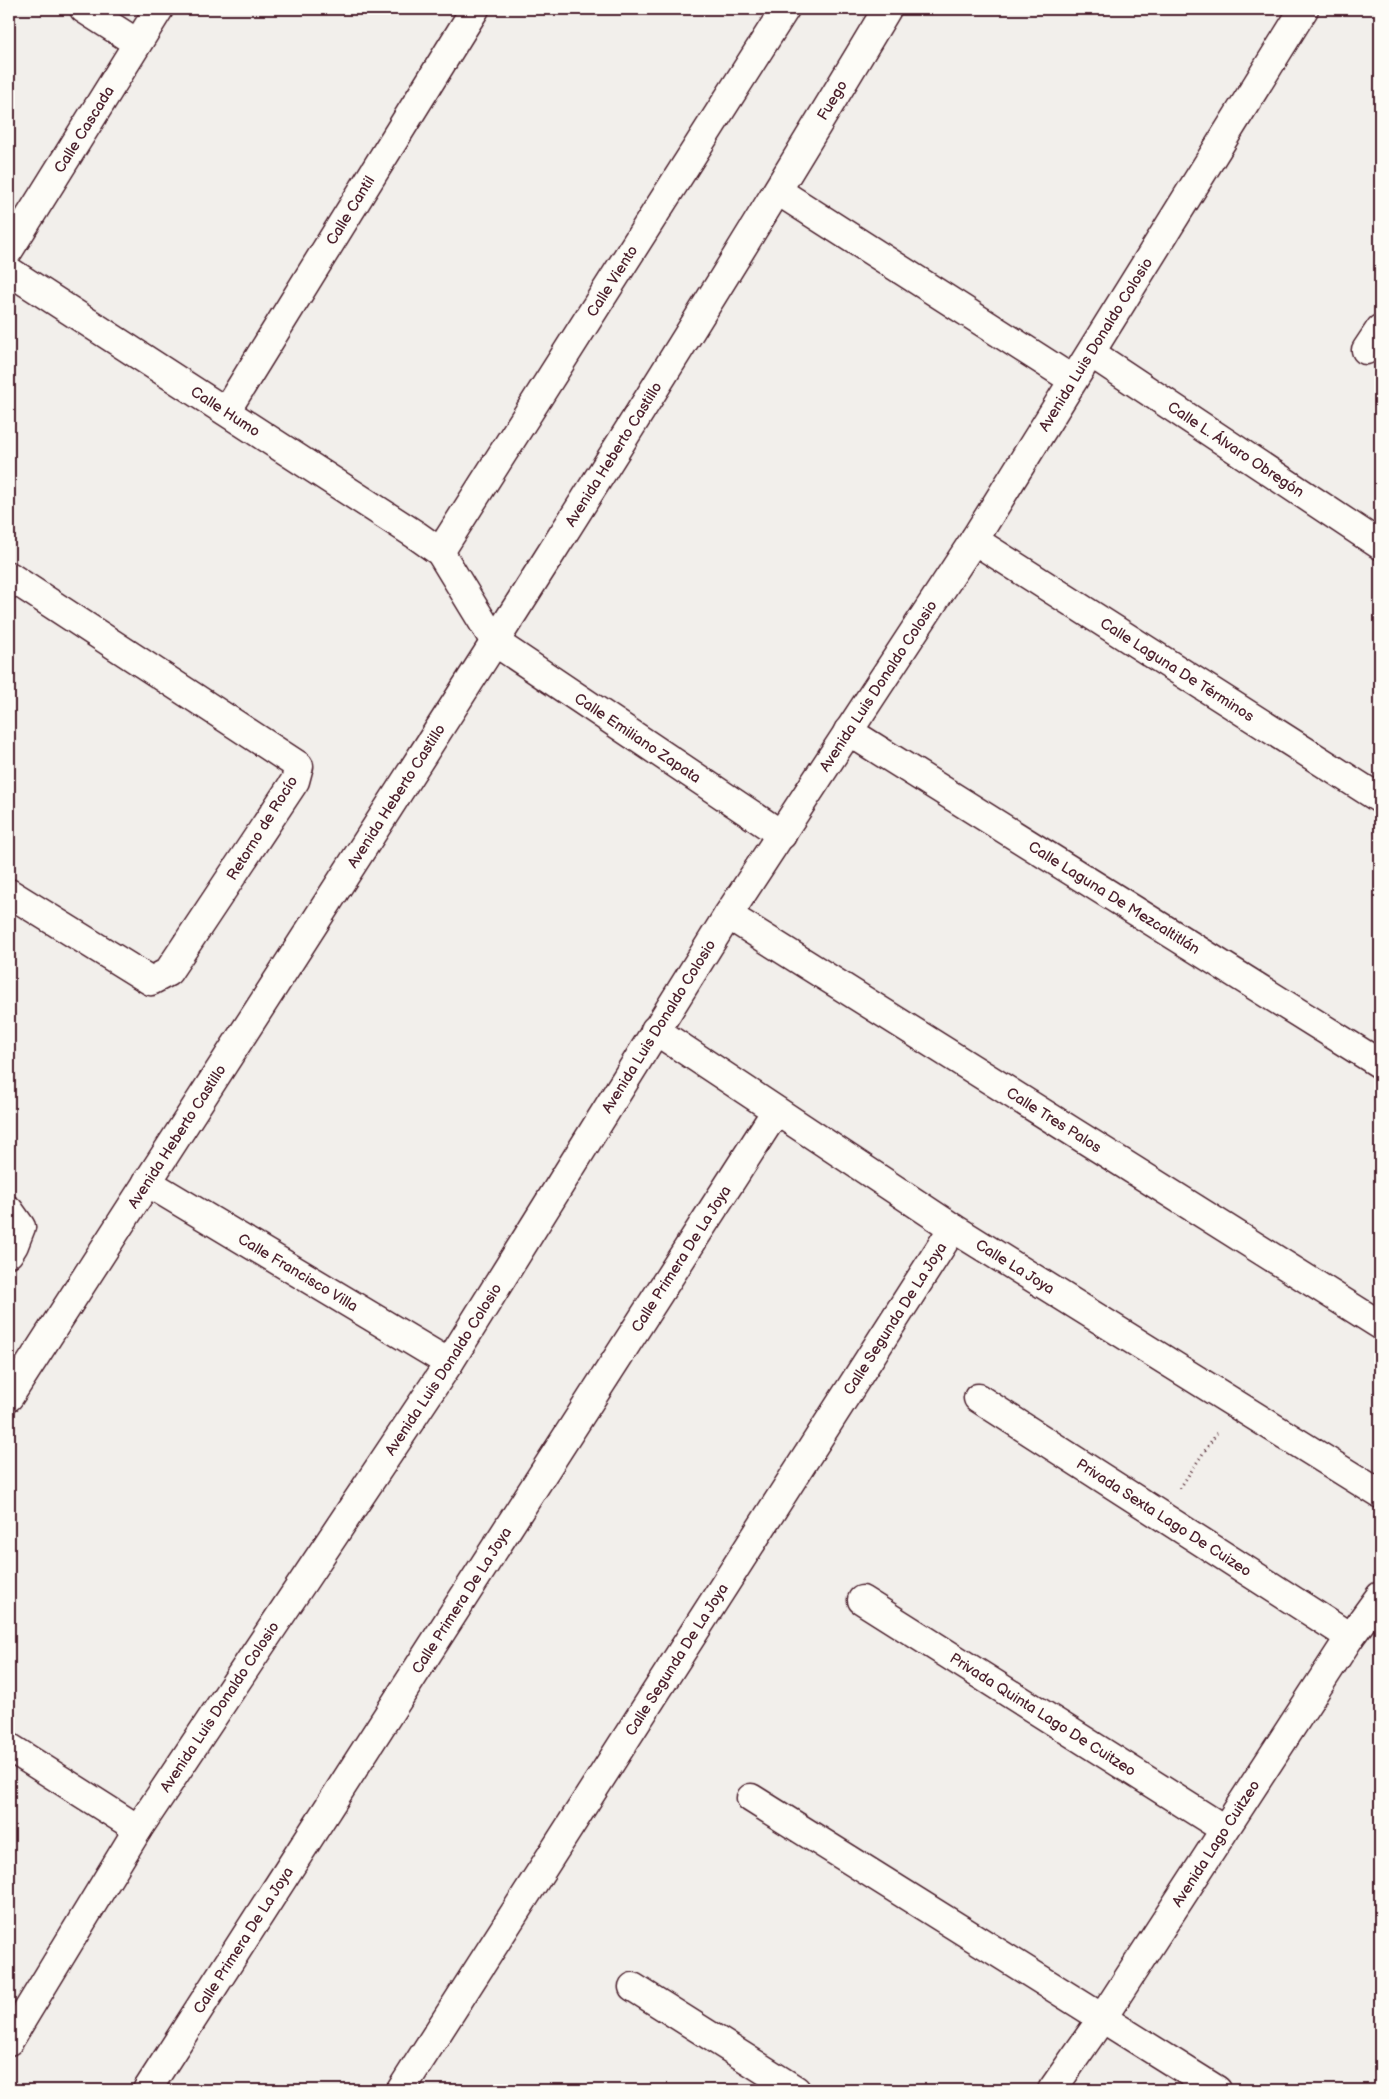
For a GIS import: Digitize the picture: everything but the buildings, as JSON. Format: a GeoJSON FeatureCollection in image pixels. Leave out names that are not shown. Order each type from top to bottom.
{"type":"FeatureCollection","features":[{"type":"Feature","properties":{"kind":"street"},"geometry":{"type":"LineString","coordinates":[[84,9],[137,43]]}},
{"type":"Feature","properties":{"kind":"street","name":"Calle Cascada"},"geometry":{"type":"LineString","coordinates":[[9,250],[159,9]]}},
{"type":"Feature","properties":{"kind":"street","name":"Calle Cantil"},"geometry":{"type":"LineString","coordinates":[[226,411],[475,9]]}},
{"type":"Feature","properties":{"kind":"street","name":"Calle Viento"},"geometry":{"type":"LineString","coordinates":[[440,552],[785,9]]}},
{"type":"Feature","properties":{"kind":"street","name":"Fuego"},"geometry":{"type":"LineString","coordinates":[[778,191],[887,9]]}},
{"type":"Feature","properties":{"kind":"street","name":"Avenida Luis Donaldo Colosio"},"geometry":{"type":"LineString","coordinates":[[9,2040],[138,1829],[449,1363],[728,914],[782,835],[974,540],[1304,9]]}},
{"type":"Feature","properties":{"kind":"street"},"geometry":{"type":"LineString","coordinates":[[778,191],[1073,380]]}},
{"type":"Feature","properties":{"kind":"street","name":"Avenida Heberto Castillo"},"geometry":{"type":"LineString","coordinates":[[9,1397],[495,642],[778,191]]}},
{"type":"Feature","properties":{"kind":"street","name":"Calle Humo"},"geometry":{"type":"LineString","coordinates":[[9,271],[440,552]]}},
{"type":"Feature","properties":{"kind":"street","name":"Calle L. Álvaro Obregón"},"geometry":{"type":"LineString","coordinates":[[1091,354],[1380,545]]}},
{"type":"Feature","properties":{"kind":"street","name":"Calle Laguna De Términos"},"geometry":{"type":"LineString","coordinates":[[974,540],[1380,799]]}},
{"type":"Feature","properties":{"kind":"street"},"geometry":{"type":"LineString","coordinates":[[440,552],[495,642]]}},
{"type":"Feature","properties":{"kind":"street","name":"Retorno de Rocío"},"geometry":{"type":"LineString","coordinates":[[9,576],[299,766],[295,781],[168,972],[151,981],[9,893]]}},
{"type":"Feature","properties":{"kind":"street","name":"Calle Emiliano Zapata"},"geometry":{"type":"LineString","coordinates":[[495,642],[782,835]]}},
{"type":"Feature","properties":{"kind":"street","name":"Calle Laguna De Mezcaltitlán"},"geometry":{"type":"LineString","coordinates":[[848,731],[1380,1064]]}},
{"type":"Feature","properties":{"kind":"street","name":"Calle Tres Palos"},"geometry":{"type":"LineString","coordinates":[[728,914],[1380,1325]]}},
{"type":"Feature","properties":{"kind":"street","name":"Calle La Joya"},"geometry":{"type":"LineString","coordinates":[[655,1030],[953,1228],[1380,1494]]}},
{"type":"Feature","properties":{"kind":"street","name":"Calle Primera De La Joya"},"geometry":{"type":"LineString","coordinates":[[147,2090],[776,1111]]}},
{"type":"Feature","properties":{"kind":"street","name":"Calle Francisco Villa"},"geometry":{"type":"LineString","coordinates":[[147,1182],[449,1363]]}},
{"type":"Feature","properties":{"kind":"street"},"geometry":{"type":"LineString","coordinates":[[9,1253],[15,1219]]}},
{"type":"Feature","properties":{"kind":"street","name":"Calle Segunda De La Joya"},"geometry":{"type":"LineString","coordinates":[[401,2090],[953,1228]]}},
{"type":"Feature","properties":{"kind":"street","name":"Privada Sexta Lago De Cuizeo"},"geometry":{"type":"LineString","coordinates":[[978,1398],[1350,1638]]}},
{"type":"Feature","properties":{"kind":"street","name":"Avenida Lago Cuitzeo"},"geometry":{"type":"LineString","coordinates":[[1052,2090],[1103,2017],[1224,1829],[1350,1638],[1380,1596]]}},
{"type":"Feature","properties":{"kind":"street","name":"Privada Quinta Lago De Cuitzeo"},"geometry":{"type":"LineString","coordinates":[[862,1600],[1224,1829]]}},
{"type":"Feature","properties":{"kind":"street"},"geometry":{"type":"LineString","coordinates":[[9,1747],[138,1829]]}},
{"type":"Feature","properties":{"kind":"street"},"geometry":{"type":"LineString","coordinates":[[751,1798],[1217,2090]]}},
{"type":"Feature","properties":{"kind":"street"},"geometry":{"type":"LineString","coordinates":[[634,1987],[796,2090]]}},
{"type":"Feature","properties":{"kind":"path"},"geometry":{"type":"LineString","coordinates":[[1160,1516],[1237,1404]]}}]}
